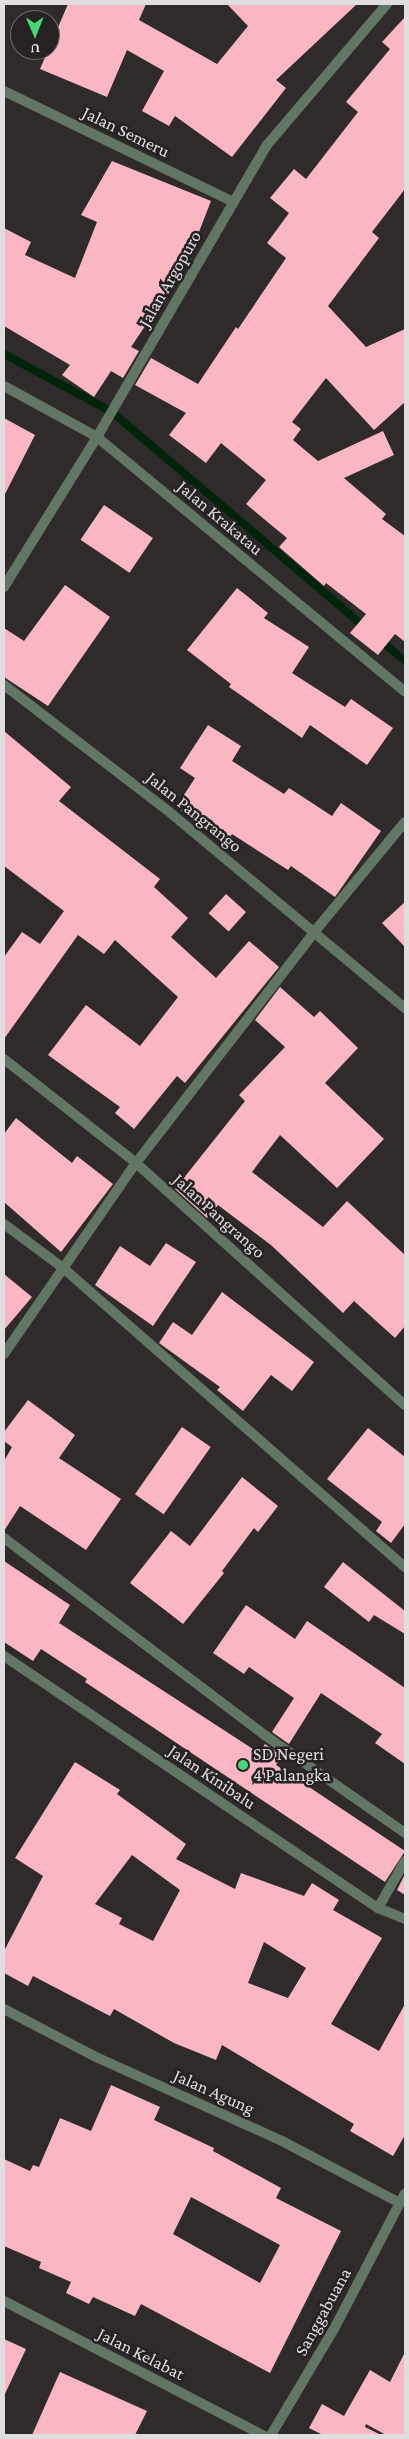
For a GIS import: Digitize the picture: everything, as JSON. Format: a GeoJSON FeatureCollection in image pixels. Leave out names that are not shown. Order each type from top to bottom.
{"type":"FeatureCollection","features":[{"type":"Feature","properties":{"kind":"street","name":"Jalan Argopuro"},"geometry":{"type":"LineString","coordinates":[[4,587],[97,437],[267,145],[387,4]]}},
{"type":"Feature","properties":{"kind":"street","name":"Jalan Semeru"},"geometry":{"type":"LineString","coordinates":[[4,90],[234,202]]}},
{"type":"Feature","properties":{"kind":"street","name":"Jalan Krakatau"},"geometry":{"type":"LineString","coordinates":[[4,386],[97,437],[405,692]]}},
{"type":"Feature","properties":{"kind":"street","name":"Jalan Pangrango"},"geometry":{"type":"LineString","coordinates":[[4,685],[167,810],[315,931],[405,1008]]}},
{"type":"Feature","properties":{"kind":"street"},"geometry":{"type":"LineString","coordinates":[[4,1354],[62,1267],[136,1163],[315,931],[405,822]]}},
{"type":"Feature","properties":{"kind":"street","name":"Jalan Pangrango"},"geometry":{"type":"LineString","coordinates":[[4,1059],[136,1163],[405,1405]]}},
{"type":"Feature","properties":{"kind":"street"},"geometry":{"type":"LineString","coordinates":[[4,1224],[62,1267],[405,1567]]}},
{"type":"Feature","properties":{"kind":"street"},"geometry":{"type":"LineString","coordinates":[[4,1538],[266,1736],[405,1833]]}},
{"type":"Feature","properties":{"kind":"street","name":"Jalan Kinibalu"},"geometry":{"type":"LineString","coordinates":[[4,1656],[378,1908],[405,1919]]}},
{"type":"Feature","properties":{"kind":"street"},"geometry":{"type":"LineString","coordinates":[[378,1908],[405,1862]]}},
{"type":"Feature","properties":{"kind":"street","name":"Jalan Agung"},"geometry":{"type":"LineString","coordinates":[[4,2009],[96,2057],[282,2140],[403,2198]]}},
{"type":"Feature","properties":{"kind":"street","name":"Sanggabuana"},"geometry":{"type":"LineString","coordinates":[[271,2435],[334,2329],[403,2198]]}},
{"type":"Feature","properties":{"kind":"street","name":"Jalan Kelabat"},"geometry":{"type":"LineString","coordinates":[[4,2301],[263,2435]]}},
{"type":"Feature","properties":{"kind":"building"},"geometry":{"type":"Polygon","coordinates":[[[68,4],[146,4],[139,20],[217,64],[248,26],[227,4],[357,4],[276,80],[286,88],[232,157],[175,116],[169,126],[142,111],[164,71],[127,50],[107,97],[40,69],[44,60],[60,60],[60,23],[68,4]]]}},
{"type":"Feature","properties":{"kind":"building"},"geometry":{"type":"Polygon","coordinates":[[[405,17],[405,189],[372,232],[379,238],[328,306],[366,347],[405,329],[405,402],[374,430],[326,378],[292,422],[301,429],[293,440],[318,461],[383,431],[394,455],[344,478],[386,514],[382,519],[405,536],[405,642],[395,634],[378,655],[350,633],[366,614],[326,583],[324,586],[279,547],[287,538],[246,504],[266,480],[221,443],[206,463],[169,435],[186,413],[135,385],[151,358],[198,384],[286,258],[267,243],[289,213],[270,198],[294,169],[306,179],[358,112],[346,102],[390,49],[382,42],[405,17]]]}},
{"type":"Feature","properties":{"kind":"building"},"geometry":{"type":"Polygon","coordinates":[[[112,161],[211,201],[192,250],[186,248],[170,289],[131,347],[139,351],[123,378],[111,371],[94,397],[62,375],[70,365],[4,326],[4,228],[31,242],[25,255],[75,278],[97,222],[81,215],[112,161]]]}},
{"type":"Feature","properties":{"kind":"building"},"geometry":{"type":"Polygon","coordinates":[[[4,418],[35,435],[4,496],[4,418]]]}},
{"type":"Feature","properties":{"kind":"building"},"geometry":{"type":"Polygon","coordinates":[[[104,505],[153,538],[129,573],[81,540],[104,505]]]}},
{"type":"Feature","properties":{"kind":"building"},"geometry":{"type":"Polygon","coordinates":[[[65,585],[110,617],[48,706],[4,677],[4,628],[24,641],[65,585]]]}},
{"type":"Feature","properties":{"kind":"building"},"geometry":{"type":"Polygon","coordinates":[[[237,588],[268,613],[264,618],[309,647],[292,673],[345,707],[351,699],[393,728],[367,765],[310,725],[302,738],[229,687],[231,684],[187,650],[237,588]]]}},
{"type":"Feature","properties":{"kind":"building"},"geometry":{"type":"Polygon","coordinates":[[[208,725],[241,746],[232,761],[284,794],[289,788],[332,816],[341,803],[381,831],[335,897],[291,866],[288,870],[232,834],[228,841],[176,807],[195,778],[180,768],[208,725]]]}},
{"type":"Feature","properties":{"kind":"building"},"geometry":{"type":"Polygon","coordinates":[[[4,731],[71,787],[59,801],[160,879],[154,887],[188,918],[171,937],[216,978],[249,941],[279,967],[185,1083],[177,1076],[134,1129],[115,1113],[120,1107],[48,1055],[86,1005],[140,1046],[178,997],[115,940],[104,954],[78,935],[4,1039],[4,957],[22,932],[40,944],[64,911],[4,866],[4,731]]]}},
{"type":"Feature","properties":{"kind":"building"},"geometry":{"type":"Polygon","coordinates":[[[226,894],[246,912],[229,931],[209,913],[226,894]]]}},
{"type":"Feature","properties":{"kind":"building"},"geometry":{"type":"Polygon","coordinates":[[[405,902],[405,947],[382,923],[405,902]]]}},
{"type":"Feature","properties":{"kind":"building"},"geometry":{"type":"Polygon","coordinates":[[[280,987],[314,1017],[320,1011],[358,1048],[325,1083],[384,1139],[337,1188],[280,1135],[252,1172],[323,1227],[347,1201],[405,1255],[405,1326],[395,1338],[354,1301],[343,1313],[271,1245],[218,1205],[207,1218],[175,1189],[245,1101],[239,1095],[285,1047],[255,1020],[280,987]]]}},
{"type":"Feature","properties":{"kind":"building"},"geometry":{"type":"Polygon","coordinates":[[[16,1118],[72,1163],[77,1156],[113,1184],[61,1252],[4,1202],[4,1134],[16,1118]]]}},
{"type":"Feature","properties":{"kind":"building"},"geometry":{"type":"Polygon","coordinates":[[[166,1243],[196,1262],[153,1326],[95,1285],[120,1246],[150,1266],[166,1243]]]}},
{"type":"Feature","properties":{"kind":"building"},"geometry":{"type":"Polygon","coordinates":[[[4,1274],[32,1297],[4,1330],[4,1274]]]}},
{"type":"Feature","properties":{"kind":"building"},"geometry":{"type":"Polygon","coordinates":[[[222,1292],[314,1362],[292,1391],[271,1375],[243,1411],[217,1390],[220,1387],[159,1343],[173,1322],[192,1335],[222,1292]]]}},
{"type":"Feature","properties":{"kind":"building"},"geometry":{"type":"Polygon","coordinates":[[[28,1400],[75,1435],[59,1458],[121,1499],[86,1550],[20,1506],[4,1531],[4,1461],[12,1447],[4,1441],[4,1432],[28,1400]]]}},
{"type":"Feature","properties":{"kind":"building"},"geometry":{"type":"Polygon","coordinates":[[[182,1427],[211,1447],[164,1514],[135,1494],[182,1427]]]}},
{"type":"Feature","properties":{"kind":"building"},"geometry":{"type":"Polygon","coordinates":[[[368,1428],[405,1457],[405,1524],[391,1543],[376,1531],[382,1522],[327,1479],[368,1428]]]}},
{"type":"Feature","properties":{"kind":"building"},"geometry":{"type":"Polygon","coordinates":[[[242,1477],[278,1506],[258,1532],[254,1528],[222,1571],[224,1573],[183,1624],[130,1583],[171,1531],[190,1546],[242,1477]]]}},
{"type":"Feature","properties":{"kind":"building","name":"SD Negeri 4 Palangka"},"geometry":{"type":"Polygon","coordinates":[[[4,1561],[70,1605],[59,1623],[259,1753],[265,1744],[282,1755],[276,1765],[405,1851],[385,1882],[85,1682],[87,1679],[41,1649],[33,1661],[4,1642],[4,1561]]]}},
{"type":"Feature","properties":{"kind":"building"},"geometry":{"type":"Polygon","coordinates":[[[343,1562],[405,1611],[405,1634],[374,1615],[369,1622],[324,1587],[343,1562]]]}},
{"type":"Feature","properties":{"kind":"building"},"geometry":{"type":"Polygon","coordinates":[[[246,1605],[295,1639],[307,1621],[405,1688],[405,1764],[375,1743],[382,1734],[321,1693],[289,1744],[272,1732],[294,1698],[249,1667],[244,1674],[213,1653],[246,1605]]]}},
{"type":"Feature","properties":{"kind":"building"},"geometry":{"type":"Polygon","coordinates":[[[75,1762],[120,1790],[117,1794],[186,1844],[176,1859],[235,1889],[241,1873],[304,1896],[312,1883],[339,1900],[333,1910],[382,1938],[331,2024],[379,2051],[405,2004],[405,2135],[393,2156],[350,2131],[354,2124],[222,2045],[216,2060],[174,2043],[114,2009],[110,2016],[33,1976],[28,1986],[4,1973],[4,1951],[43,1876],[15,1858],[75,1762]],[[132,1855],[95,1904],[122,1918],[119,1924],[153,1941],[180,1890],[132,1855]],[[264,1942],[248,1983],[288,1998],[306,1968],[264,1942]]]}},
{"type":"Feature","properties":{"kind":"building"},"geometry":{"type":"Polygon","coordinates":[[[405,1874],[405,1895],[397,1890],[405,1874]]]}},
{"type":"Feature","properties":{"kind":"building"},"geometry":{"type":"Polygon","coordinates":[[[111,2085],[160,2107],[154,2120],[214,2148],[213,2151],[281,2188],[276,2198],[341,2231],[270,2373],[141,2304],[135,2316],[93,2297],[89,2304],[66,2293],[71,2282],[39,2268],[41,2262],[4,2246],[4,2159],[30,2171],[33,2165],[39,2167],[60,2118],[91,2131],[111,2085]],[[191,2197],[173,2234],[260,2283],[280,2245],[191,2197]]]}},
{"type":"Feature","properties":{"kind":"building"},"geometry":{"type":"Polygon","coordinates":[[[4,2339],[26,2349],[4,2396],[4,2339]]]}},
{"type":"Feature","properties":{"kind":"building"},"geometry":{"type":"Polygon","coordinates":[[[405,2352],[405,2435],[386,2435],[366,2424],[365,2427],[381,2435],[323,2435],[309,2428],[322,2404],[344,2416],[370,2370],[390,2382],[405,2352]]]}},
{"type":"Feature","properties":{"kind":"building"},"geometry":{"type":"Polygon","coordinates":[[[60,2372],[147,2411],[135,2435],[32,2435],[60,2372]]]}},
{"type":"Feature","properties":{"kind":"waterway"},"geometry":{"type":"LineString","coordinates":[[4,354],[112,412],[365,627]]}},
{"type":"Feature","properties":{"kind":"waterway"},"geometry":{"type":"LineString","coordinates":[[380,640],[405,661]]}},
{"type":"Feature","properties":{"kind":"place","name":"SD Negeri 4 Palangka"},"geometry":{"type":"Point","coordinates":[243,1765]}}]}
